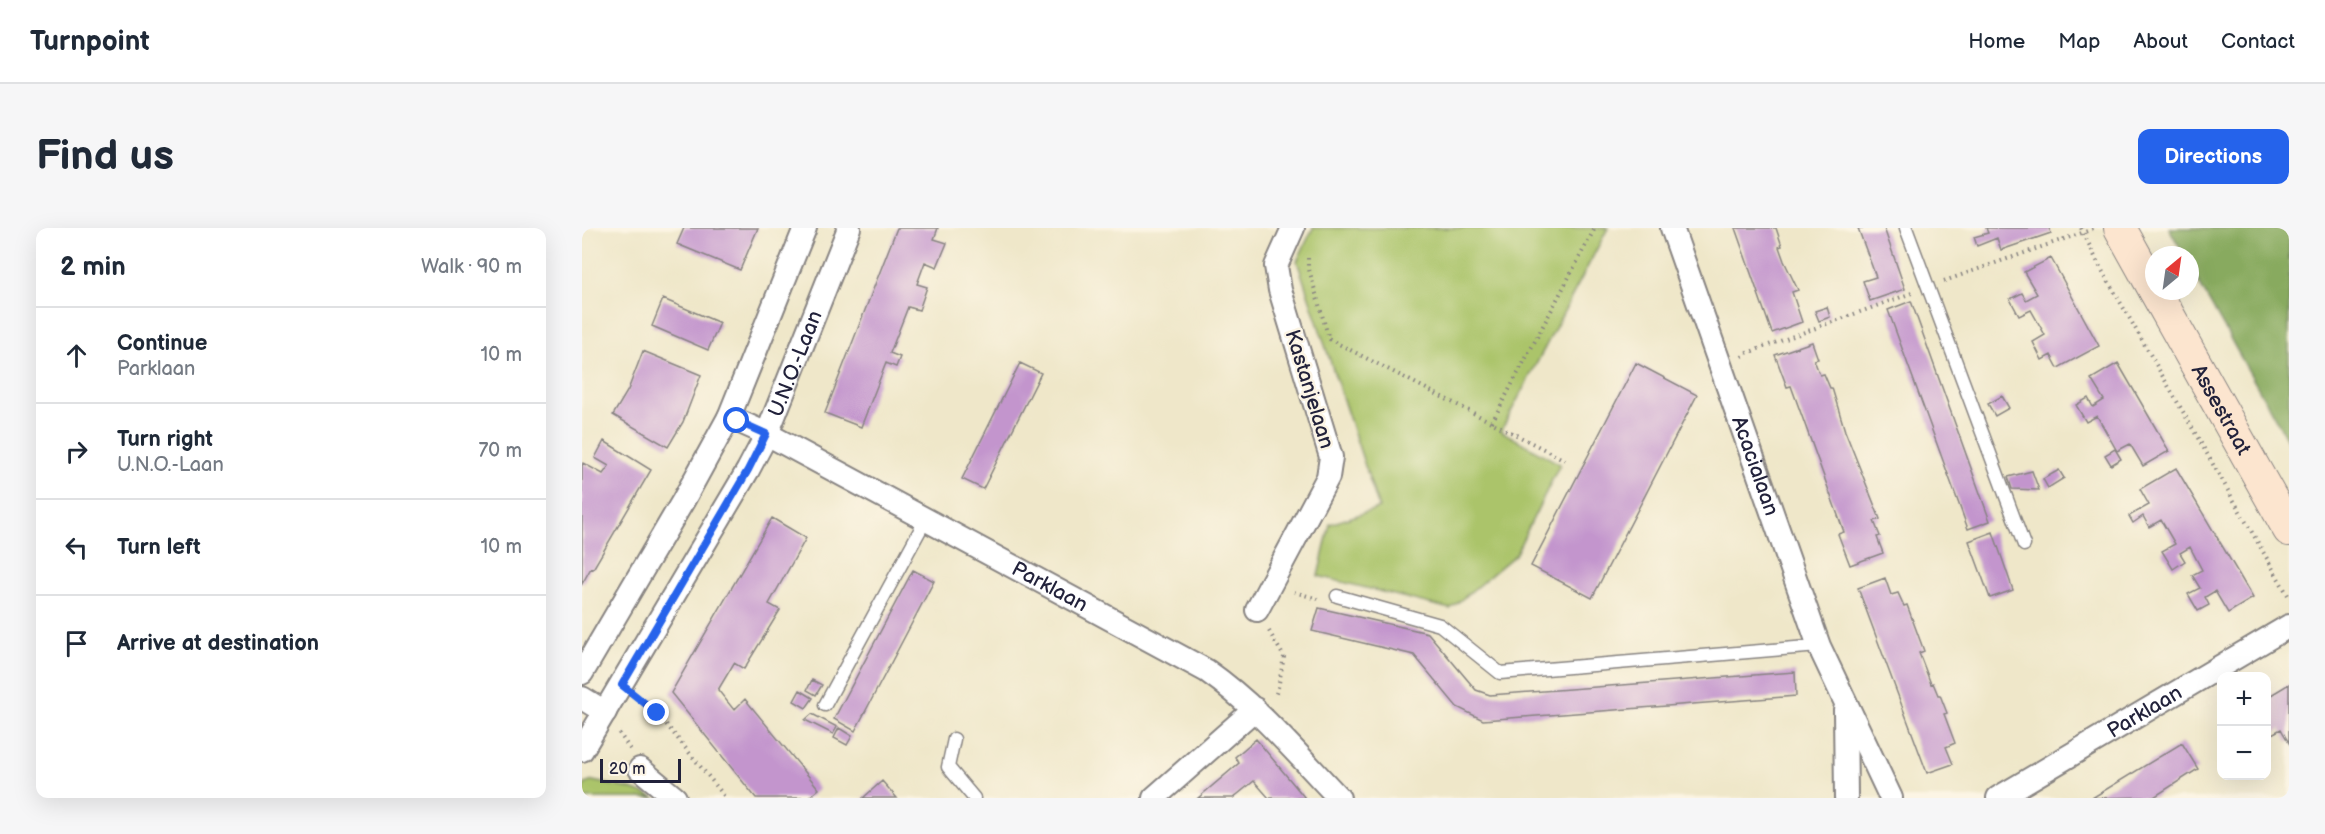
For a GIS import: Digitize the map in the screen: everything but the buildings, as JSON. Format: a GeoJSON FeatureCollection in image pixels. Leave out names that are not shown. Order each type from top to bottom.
{"type":"FeatureCollection","features":[{"type":"Feature","properties":{"kind":"street","name":"U.N.O.-Laan"},"geometry":{"type":"LineString","coordinates":[[582,673],[683,501],[729,417],[804,228]]}},
{"type":"Feature","properties":{"kind":"street","name":"U.N.O.-Laan"},"geometry":{"type":"LineString","coordinates":[[582,750],[748,470],[766,434],[849,228]]}},
{"type":"Feature","properties":{"kind":"street","name":"Kastanjelaan"},"geometry":{"type":"LineString","coordinates":[[1257,610],[1328,477],[1331,457],[1280,290],[1276,266],[1293,228]]}},
{"type":"Feature","properties":{"kind":"street","name":"Acacialaan"},"geometry":{"type":"LineString","coordinates":[[1672,228],[1819,646],[1891,798]]}},
{"type":"Feature","properties":{"kind":"street","name":"Assestraat"},"geometry":{"type":"LineString","coordinates":[[2120,228],[2145,272]]}},
{"type":"Feature","properties":{"kind":"street","name":"Assestraat"},"geometry":{"type":"LineString","coordinates":[[2161,300],[2289,530]]}},
{"type":"Feature","properties":{"kind":"street","name":"Parklaan"},"geometry":{"type":"LineString","coordinates":[[729,417],[766,434],[927,519],[1207,671],[1232,688],[1340,798]]}},
{"type":"Feature","properties":{"kind":"street","name":"Parklaan"},"geometry":{"type":"LineString","coordinates":[[1998,798],[2289,626]]}},
{"type":"Feature","properties":{"kind":"street"},"geometry":{"type":"LineString","coordinates":[[582,698],[605,712]]}},
{"type":"Feature","properties":{"kind":"street","name":"Acacialaan"},"geometry":{"type":"LineString","coordinates":[[1845,702],[1846,798]]}},
{"type":"Feature","properties":{"kind":"street"},"geometry":{"type":"LineString","coordinates":[[1154,798],[1259,714]]}},
{"type":"Feature","properties":{"kind":"street"},"geometry":{"type":"LineString","coordinates":[[640,769],[675,798]]}},
{"type":"Feature","properties":{"kind":"lane"},"geometry":{"type":"LineString","coordinates":[[1906,228],[2024,545]]}},
{"type":"Feature","properties":{"kind":"lane"},"geometry":{"type":"LineString","coordinates":[[825,705],[927,519]]}},
{"type":"Feature","properties":{"kind":"lane"},"geometry":{"type":"LineString","coordinates":[[1336,596],[1440,625],[1500,673],[1819,646]]}},
{"type":"Feature","properties":{"kind":"lane"},"geometry":{"type":"LineString","coordinates":[[954,739],[948,767],[974,798]]}},
{"type":"Feature","properties":{"kind":"path"},"geometry":{"type":"LineString","coordinates":[[1492,422],[1595,228]]}},
{"type":"Feature","properties":{"kind":"path"},"geometry":{"type":"LineString","coordinates":[[1724,374],[1748,353],[2082,230],[2095,228]]}},
{"type":"Feature","properties":{"kind":"path"},"geometry":{"type":"LineString","coordinates":[[2082,230],[2099,265],[2289,597]]}},
{"type":"Feature","properties":{"kind":"path"},"geometry":{"type":"LineString","coordinates":[[1308,257],[1308,266],[1329,339],[1566,460]]}},
{"type":"Feature","properties":{"kind":"path"},"geometry":{"type":"LineString","coordinates":[[1270,584],[1316,599],[1336,596]]}},
{"type":"Feature","properties":{"kind":"path"},"geometry":{"type":"LineString","coordinates":[[1257,610],[1284,657],[1278,688],[1259,714]]}},
{"type":"Feature","properties":{"kind":"path"},"geometry":{"type":"LineString","coordinates":[[622,685],[657,713],[726,798]]}},
{"type":"Feature","properties":{"kind":"path"},"geometry":{"type":"LineString","coordinates":[[605,712],[629,747],[640,769]]}},
{"type":"Feature","properties":{"kind":"green space"},"geometry":{"type":"Polygon","coordinates":[[[1313,228],[1608,228],[1501,431],[1560,464],[1515,555],[1450,609],[1318,576],[1330,524],[1379,508],[1297,261],[1313,228]]]}},
{"type":"Feature","properties":{"kind":"green space"},"geometry":{"type":"Polygon","coordinates":[[[2169,228],[2289,228],[2289,443],[2199,283],[2199,246],[2179,246],[2169,228]]]}},
{"type":"Feature","properties":{"kind":"green space"},"geometry":{"type":"Polygon","coordinates":[[[593,781],[631,789],[655,798],[582,798],[583,786],[593,781]]]}},
{"type":"Feature","properties":{"kind":"route"},"geometry":{"type":"LineString","coordinates":[[657,713],[622,685],[748,470],[766,434],[737,421]]}}]}
